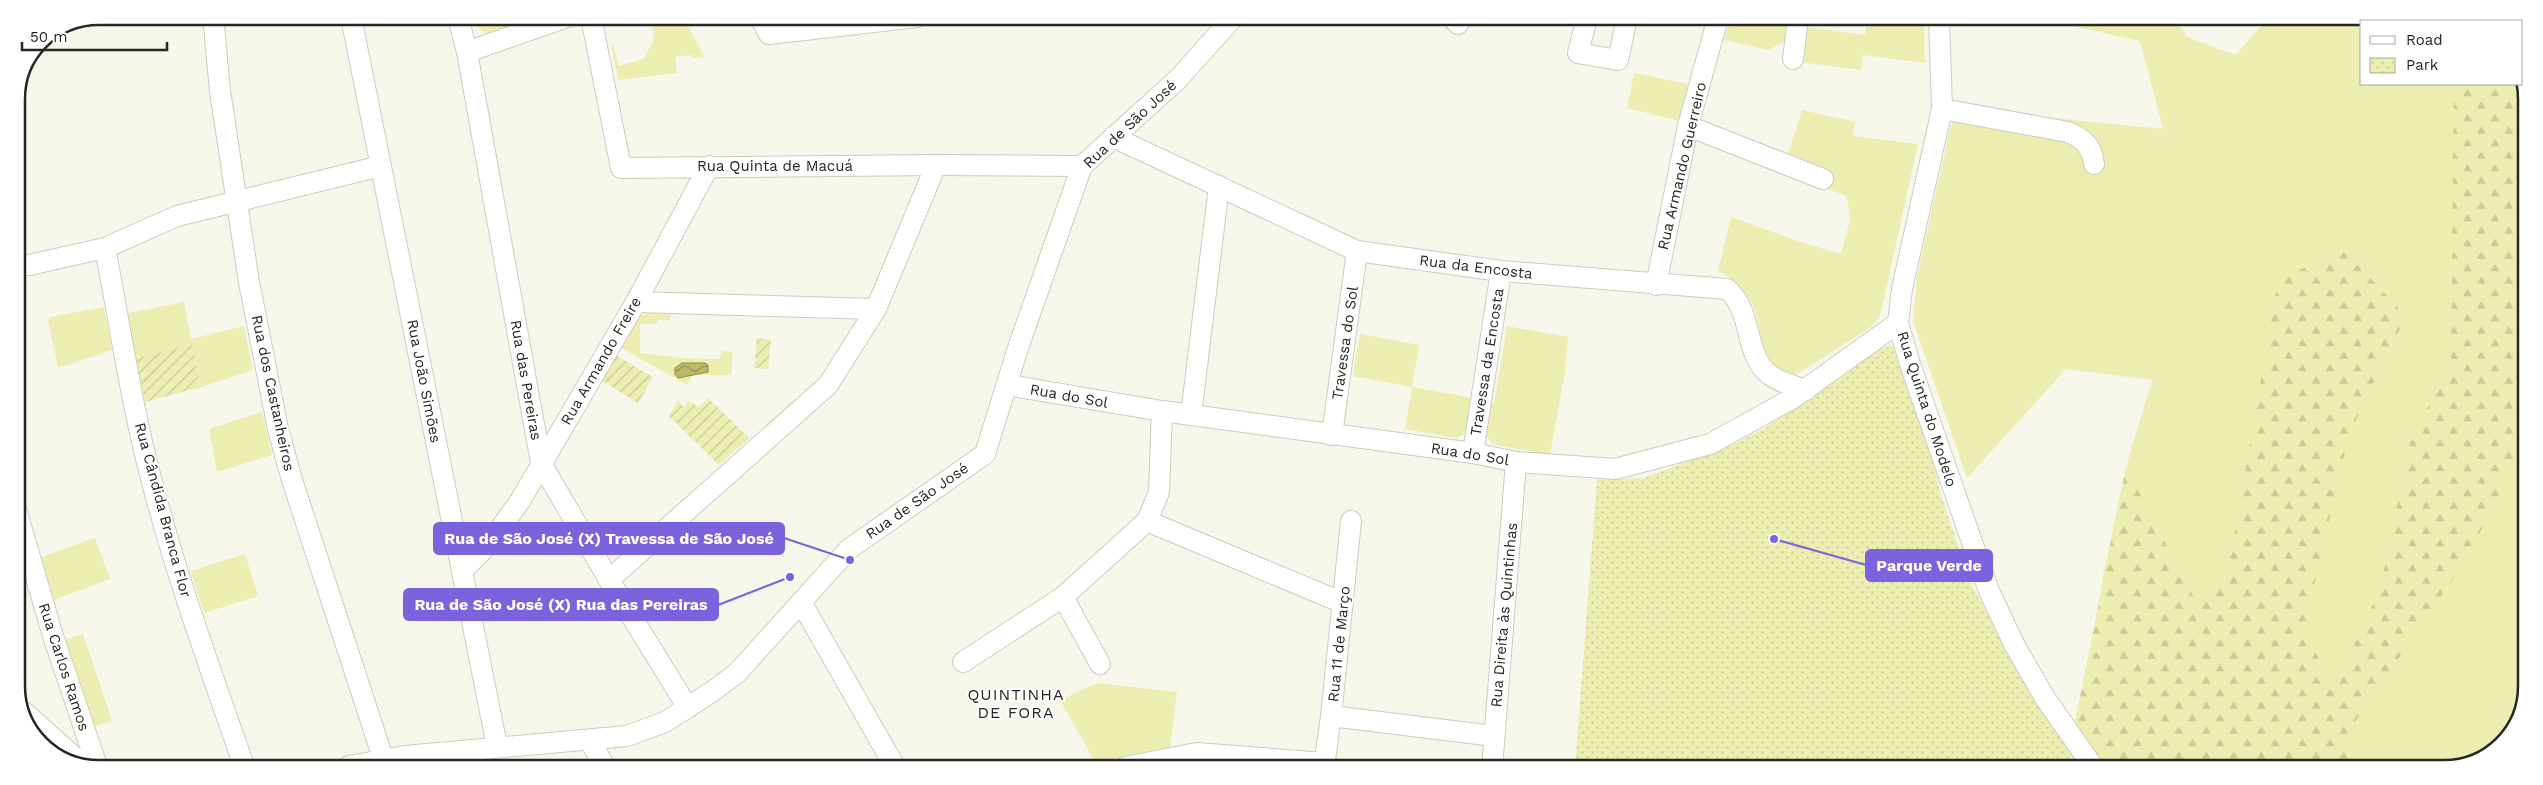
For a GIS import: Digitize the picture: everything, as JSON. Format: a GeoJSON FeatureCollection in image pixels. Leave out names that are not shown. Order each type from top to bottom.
{"type":"FeatureCollection","features":[{"type":"Feature","properties":{"kind":"street","name":"Rua dos Castanheiros"},"geometry":{"type":"LineString","coordinates":[[214,25],[220,91],[249,282],[278,429],[292,480],[383,758]]}},
{"type":"Feature","properties":{"kind":"street","name":"Rua João Simões"},"geometry":{"type":"LineString","coordinates":[[353,25],[497,746]]}},
{"type":"Feature","properties":{"kind":"street","name":"Rua das Pereiras"},"geometry":{"type":"LineString","coordinates":[[460,25],[467,52],[541,463],[609,580],[688,708]]}},
{"type":"Feature","properties":{"kind":"street"},"geometry":{"type":"LineString","coordinates":[[467,52],[544,25]]}},
{"type":"Feature","properties":{"kind":"street","name":"Rua Quinta de Macuá"},"geometry":{"type":"LineString","coordinates":[[593,25],[621,168],[936,165],[1082,166]]}},
{"type":"Feature","properties":{"kind":"street"},"geometry":{"type":"LineString","coordinates":[[764,25],[769,34],[848,25]]}},
{"type":"Feature","properties":{"kind":"street","name":"Rua de São José"},"geometry":{"type":"LineString","coordinates":[[413,760],[497,746],[590,741],[627,736],[646,731],[688,708],[737,673],[849,549],[985,454],[1082,166],[1177,80],[1227,25]]}},
{"type":"Feature","properties":{"kind":"street"},"geometry":{"type":"LineString","coordinates":[[1585,25],[1578,53],[1618,60],[1626,25]]}},
{"type":"Feature","properties":{"kind":"street","name":"Rua Armando Guerreiro"},"geometry":{"type":"LineString","coordinates":[[1656,285],[1688,126],[1716,25]]}},
{"type":"Feature","properties":{"kind":"street"},"geometry":{"type":"LineString","coordinates":[[1793,59],[1797,25]]}},
{"type":"Feature","properties":{"kind":"street","name":"Rua Quinta do Modelo"},"geometry":{"type":"LineString","coordinates":[[1939,25],[1942,108],[1902,289],[1898,323],[1913,373],[1989,590],[2014,646],[2045,698],[2088,760]]}},
{"type":"Feature","properties":{"kind":"street"},"geometry":{"type":"LineString","coordinates":[[1942,108],[2068,132],[2082,138],[2089,145],[2094,164]]}},
{"type":"Feature","properties":{"kind":"street"},"geometry":{"type":"LineString","coordinates":[[1688,126],[1823,179]]}},
{"type":"Feature","properties":{"kind":"street","name":"Rua da Encosta"},"geometry":{"type":"LineString","coordinates":[[1113,137],[1357,250],[1501,271],[1656,285],[1727,289],[1737,298],[1744,314],[1757,360],[1768,374],[1782,382],[1806,390]]}},
{"type":"Feature","properties":{"kind":"street"},"geometry":{"type":"LineString","coordinates":[[609,580],[828,385],[876,309],[936,165]]}},
{"type":"Feature","properties":{"kind":"street"},"geometry":{"type":"LineString","coordinates":[[25,265],[105,248],[177,216],[381,166]]}},
{"type":"Feature","properties":{"kind":"street","name":"Rua Armando Freire"},"geometry":{"type":"LineString","coordinates":[[462,571],[488,544],[520,501],[636,302],[709,166]]}},
{"type":"Feature","properties":{"kind":"street"},"geometry":{"type":"LineString","coordinates":[[1191,415],[1220,186]]}},
{"type":"Feature","properties":{"kind":"street","name":"Rua Cândida Branca Flor"},"geometry":{"type":"LineString","coordinates":[[105,248],[139,430],[151,478],[185,592],[242,760]]}},
{"type":"Feature","properties":{"kind":"street","name":"Travessa do Sol"},"geometry":{"type":"LineString","coordinates":[[1332,435],[1357,250]]}},
{"type":"Feature","properties":{"kind":"street","name":"Travessa da Encosta"},"geometry":{"type":"LineString","coordinates":[[1473,453],[1501,271]]}},
{"type":"Feature","properties":{"kind":"street"},"geometry":{"type":"LineString","coordinates":[[636,302],[876,309]]}},
{"type":"Feature","properties":{"kind":"street","name":"Rua do Sol"},"geometry":{"type":"LineString","coordinates":[[1007,385],[1162,411],[1473,453],[1516,462],[1614,469],[1710,444],[1806,390],[1898,323]]}},
{"type":"Feature","properties":{"kind":"street"},"geometry":{"type":"LineString","coordinates":[[964,662],[1063,597],[1147,521],[1159,492],[1162,411]]}},
{"type":"Feature","properties":{"kind":"street","name":"Rua Direita às Quintinhas"},"geometry":{"type":"LineString","coordinates":[[1492,760],[1516,462]]}},
{"type":"Feature","properties":{"kind":"street"},"geometry":{"type":"LineString","coordinates":[[1147,521],[1343,603]]}},
{"type":"Feature","properties":{"kind":"street","name":"Rua 11 de Março"},"geometry":{"type":"LineString","coordinates":[[1325,760],[1351,521]]}},
{"type":"Feature","properties":{"kind":"street","name":"Rua Carlos Ramos"},"geometry":{"type":"LineString","coordinates":[[25,541],[50,627],[95,760]]}},
{"type":"Feature","properties":{"kind":"street"},"geometry":{"type":"LineString","coordinates":[[1063,597],[1100,664]]}},
{"type":"Feature","properties":{"kind":"street"},"geometry":{"type":"LineString","coordinates":[[801,602],[891,760]]}},
{"type":"Feature","properties":{"kind":"street"},"geometry":{"type":"LineString","coordinates":[[1331,716],[1494,736]]}},
{"type":"Feature","properties":{"kind":"street"},"geometry":{"type":"LineString","coordinates":[[34,721],[71,754]]}},
{"type":"Feature","properties":{"kind":"street"},"geometry":{"type":"LineString","coordinates":[[590,741],[601,760]]}},
{"type":"Feature","properties":{"kind":"street"},"geometry":{"type":"LineString","coordinates":[[1159,760],[1197,752],[1275,760]]}},
{"type":"Feature","properties":{"kind":"street","name":"Rua de São José"},"geometry":{"type":"LineString","coordinates":[[374,760],[383,758],[399,760]]}},
{"type":"Feature","properties":{"kind":"green space"},"geometry":{"type":"Polygon","coordinates":[[[475,25],[518,25],[488,36],[475,25]]]}},
{"type":"Feature","properties":{"kind":"green space"},"geometry":{"type":"Polygon","coordinates":[[[653,25],[687,25],[705,57],[693,58],[692,55],[675,57],[677,73],[618,80],[611,44],[613,44],[619,66],[643,59],[654,40],[653,25]]]}},
{"type":"Feature","properties":{"kind":"green space"},"geometry":{"type":"Polygon","coordinates":[[[1729,25],[1787,25],[1786,40],[1769,50],[1724,40],[1729,25]]]}},
{"type":"Feature","properties":{"kind":"green space"},"geometry":{"type":"Polygon","coordinates":[[[1866,25],[1924,25],[1925,63],[1863,55],[1861,70],[1800,62],[1805,27],[1865,35],[1866,25]]]}},
{"type":"Feature","properties":{"kind":"green space"},"geometry":{"type":"Polygon","coordinates":[[[2067,25],[2180,25],[2187,37],[2235,55],[2262,25],[2360,25],[2360,85],[2517,85],[2518,686],[2515,706],[2506,727],[2489,745],[2481,750],[2468,756],[2444,760],[2103,760],[2102,581],[2126,467],[2152,380],[2066,369],[1967,478],[1913,321],[1917,277],[1955,108],[2163,129],[2140,41],[2067,25]]]}},
{"type":"Feature","properties":{"kind":"green space"},"geometry":{"type":"Polygon","coordinates":[[[1634,73],[1688,84],[1680,121],[1627,108],[1634,73]]]}},
{"type":"Feature","properties":{"kind":"green space"},"geometry":{"type":"Polygon","coordinates":[[[2454,85],[2517,85],[2518,457],[2466,560],[2339,745],[2373,760],[2097,760],[2074,727],[2126,467],[2195,600],[2227,578],[2278,280],[2343,249],[2406,316],[2349,435],[2304,629],[2333,688],[2380,589],[2410,443],[2451,362],[2454,85]]]}},
{"type":"Feature","properties":{"kind":"green space"},"geometry":{"type":"Polygon","coordinates":[[[1802,110],[1855,122],[1853,136],[1918,144],[1880,316],[1871,327],[1799,373],[1786,374],[1777,370],[1765,352],[1757,316],[1747,295],[1734,281],[1718,271],[1731,217],[1841,254],[1850,220],[1847,196],[1822,187],[1828,169],[1788,154],[1802,110]]]}},
{"type":"Feature","properties":{"kind":"green space"},"geometry":{"type":"Polygon","coordinates":[[[184,302],[191,339],[244,326],[253,370],[201,387],[192,344],[136,358],[128,313],[184,302]]]}},
{"type":"Feature","properties":{"kind":"green space"},"geometry":{"type":"Polygon","coordinates":[[[104,307],[112,350],[58,368],[48,320],[50,317],[104,307]]]}},
{"type":"Feature","properties":{"kind":"green space"},"geometry":{"type":"Polygon","coordinates":[[[648,313],[670,314],[670,320],[658,320],[656,324],[640,324],[640,353],[681,358],[719,359],[723,351],[733,352],[731,375],[693,375],[687,385],[620,347],[639,316],[648,313]]]}},
{"type":"Feature","properties":{"kind":"green space"},"geometry":{"type":"Polygon","coordinates":[[[1507,326],[1568,337],[1565,372],[1550,455],[1492,444],[1484,433],[1489,403],[1494,404],[1507,326]]]}},
{"type":"Feature","properties":{"kind":"green space"},"geometry":{"type":"Polygon","coordinates":[[[1360,334],[1419,345],[1412,387],[1353,376],[1360,334]]]}},
{"type":"Feature","properties":{"kind":"green space"},"geometry":{"type":"Polygon","coordinates":[[[757,338],[771,340],[768,369],[754,368],[757,338]]]}},
{"type":"Feature","properties":{"kind":"green space"},"geometry":{"type":"Polygon","coordinates":[[[192,344],[201,387],[145,402],[136,358],[192,344]]]}},
{"type":"Feature","properties":{"kind":"green space"},"geometry":{"type":"Polygon","coordinates":[[[1892,346],[1904,361],[1926,434],[1941,495],[1971,584],[2041,709],[2080,760],[1576,760],[1597,480],[1643,478],[1730,446],[1770,425],[1793,407],[1844,374],[1865,354],[1878,348],[1892,346]]]}},
{"type":"Feature","properties":{"kind":"green space"},"geometry":{"type":"Polygon","coordinates":[[[615,355],[653,377],[638,403],[601,380],[615,355]]]}},
{"type":"Feature","properties":{"kind":"green space"},"geometry":{"type":"Polygon","coordinates":[[[1412,387],[1474,398],[1466,434],[1456,438],[1405,429],[1412,387]]]}},
{"type":"Feature","properties":{"kind":"green space"},"geometry":{"type":"Polygon","coordinates":[[[708,398],[749,438],[719,465],[669,416],[678,400],[684,407],[688,401],[699,407],[708,398]]]}},
{"type":"Feature","properties":{"kind":"green space"},"geometry":{"type":"Polygon","coordinates":[[[262,412],[272,455],[217,472],[209,429],[262,412]]]}},
{"type":"Feature","properties":{"kind":"green space"},"geometry":{"type":"Polygon","coordinates":[[[95,538],[110,579],[54,600],[41,557],[95,538]]]}},
{"type":"Feature","properties":{"kind":"green space"},"geometry":{"type":"Polygon","coordinates":[[[245,554],[258,596],[204,613],[191,571],[245,554]]]}},
{"type":"Feature","properties":{"kind":"green space"},"geometry":{"type":"Polygon","coordinates":[[[83,634],[112,721],[95,726],[66,640],[83,634]]]}},
{"type":"Feature","properties":{"kind":"green space"},"geometry":{"type":"Polygon","coordinates":[[[1097,683],[1177,692],[1170,747],[1105,760],[1094,760],[1060,700],[1097,683]]]}},
{"type":"Feature","properties":{"kind":"water"},"geometry":{"type":"Polygon","coordinates":[[[682,363],[705,363],[708,365],[708,372],[678,378],[675,374],[675,368],[682,363]]]}},
{"type":"Feature","properties":{"kind":"place","name":"Parque Verde"},"geometry":{"type":"Point","coordinates":[1774,539]}},
{"type":"Feature","properties":{"kind":"place","name":"Rua de São José (X) Travessa de São José"},"geometry":{"type":"Point","coordinates":[850,560]}},
{"type":"Feature","properties":{"kind":"place","name":"Rua de São José (X) Rua das Pereiras"},"geometry":{"type":"Point","coordinates":[790,577]}},
{"type":"Feature","properties":{"kind":"district","name":"QUINTINHA DE FORA"},"geometry":{"type":"Point","coordinates":[1016,703]}}]}
